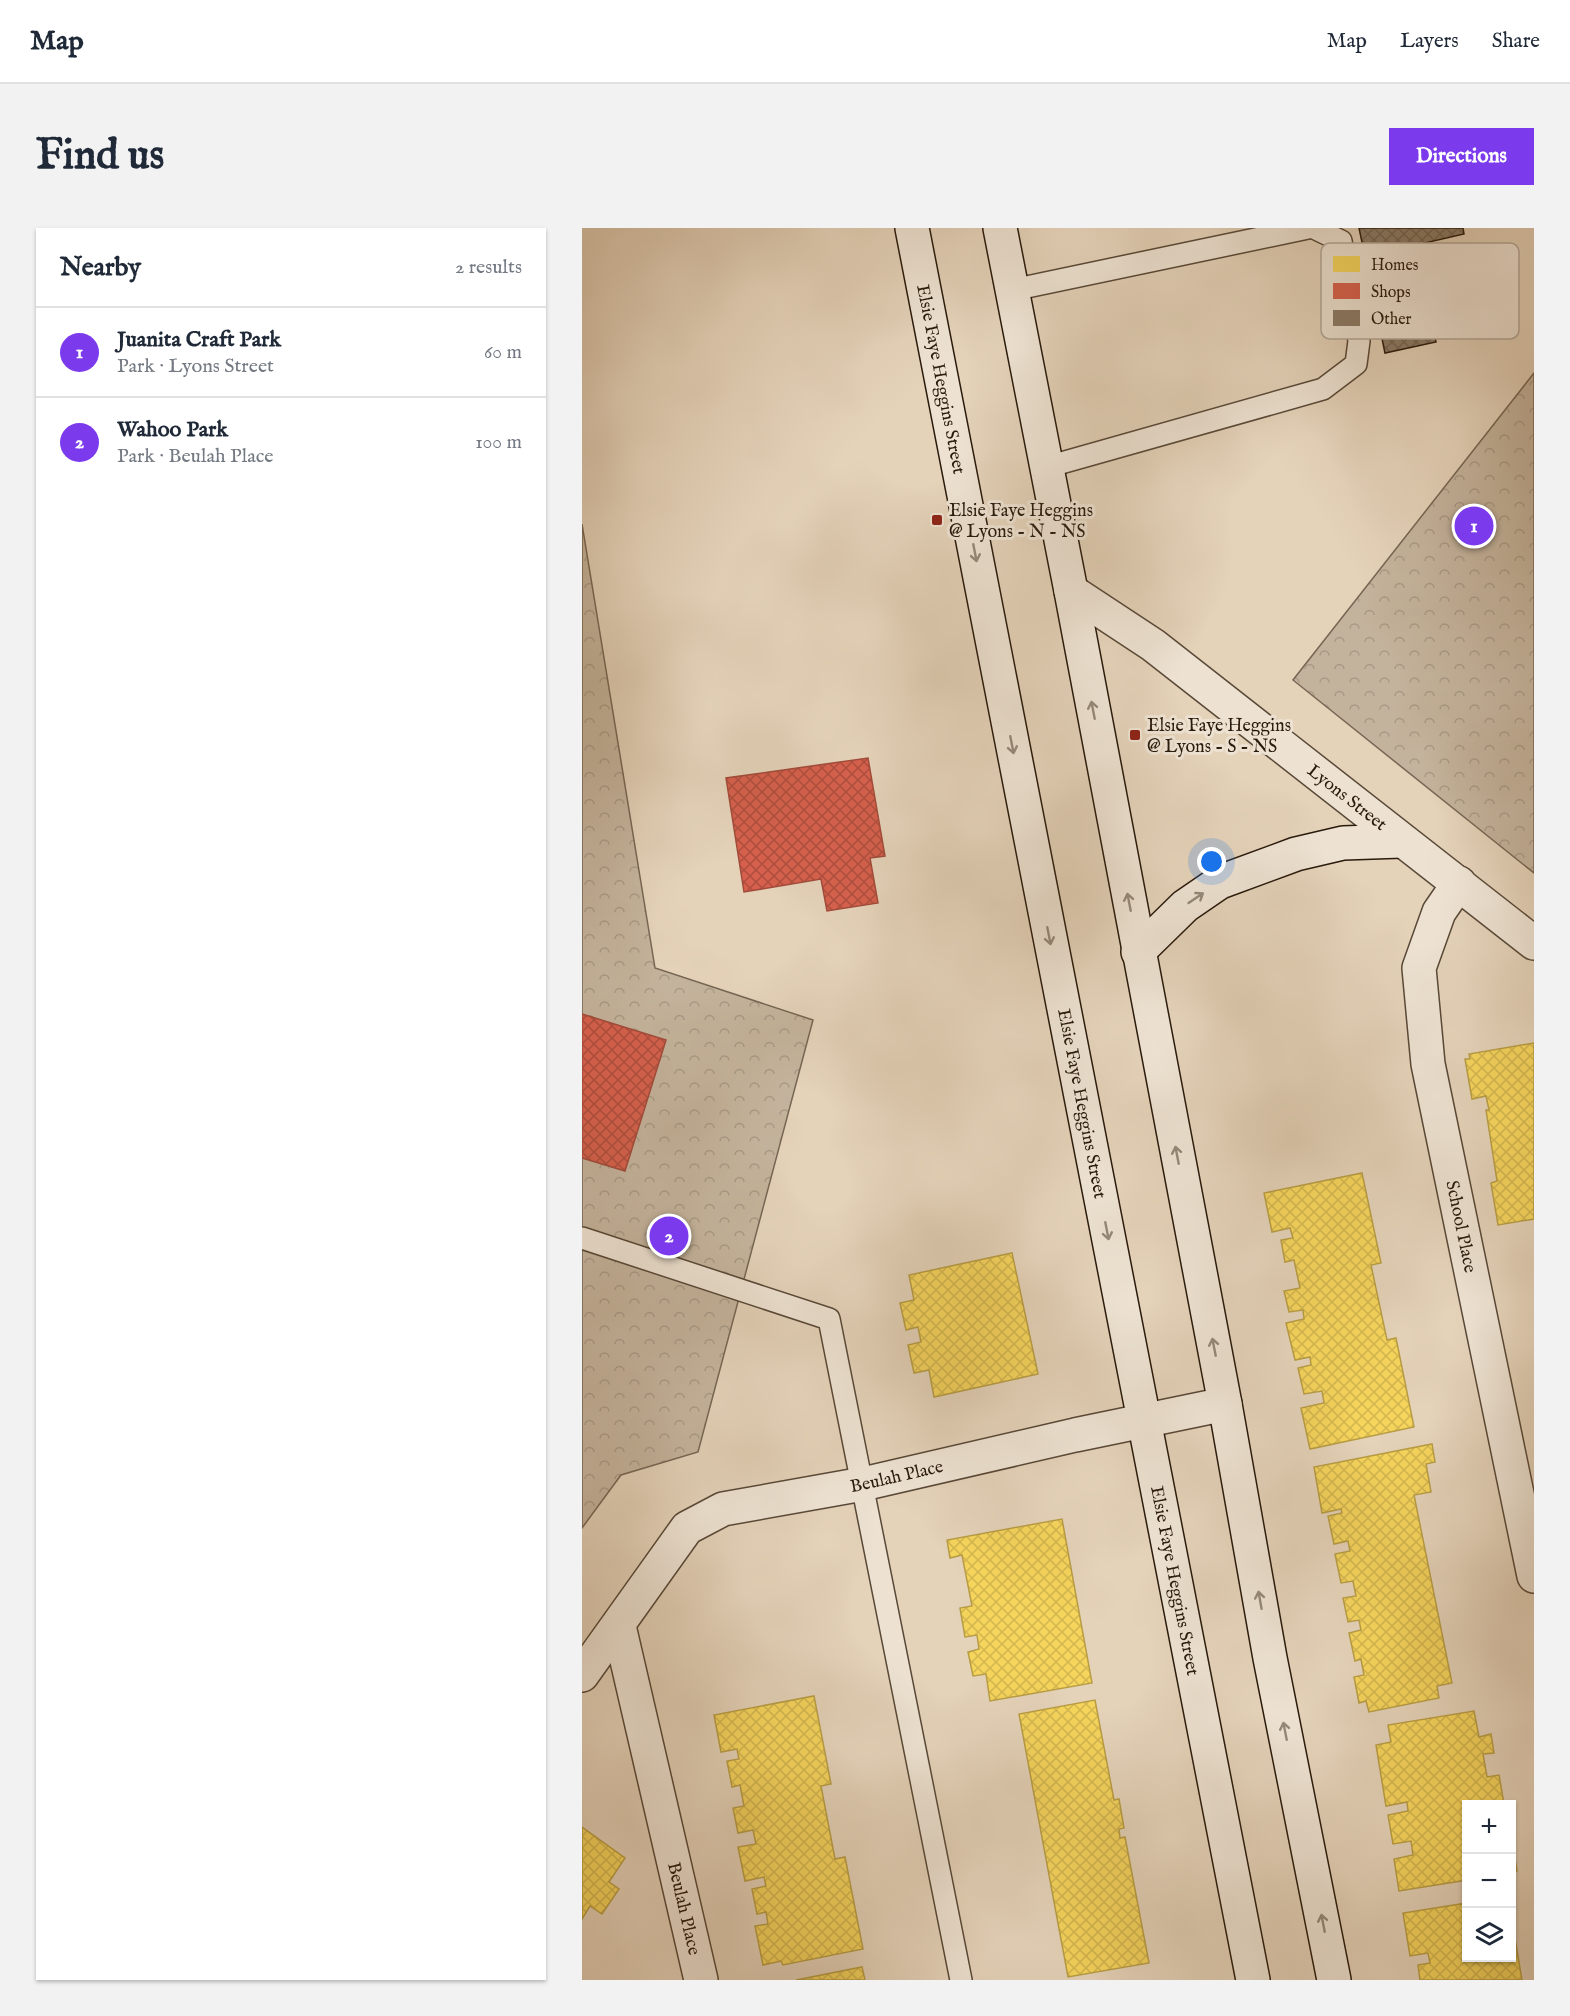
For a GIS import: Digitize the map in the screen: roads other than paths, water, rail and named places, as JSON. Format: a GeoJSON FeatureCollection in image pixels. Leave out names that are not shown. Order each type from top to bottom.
{"type":"FeatureCollection","features":[{"type":"Feature","properties":{"kind":"main road","name":"Elsie Faye Heggins Street"},"geometry":{"type":"LineString","coordinates":[[912,228],[1253,1980]]}},
{"type":"Feature","properties":{"kind":"main road"},"geometry":{"type":"LineString","coordinates":[[1000,228],[1225,1404],[1270,1658],[1335,1980]]}},
{"type":"Feature","properties":{"kind":"main road","name":"Lyons Street"},"geometry":{"type":"LineString","coordinates":[[1071,591],[1153,645],[1534,943]]}},
{"type":"Feature","properties":{"kind":"main road"},"geometry":{"type":"LineString","coordinates":[[1138,952],[1185,906],[1220,882],[1296,854],[1343,843],[1401,841]]}},
{"type":"Feature","properties":{"kind":"main road","name":"School Place"},"geometry":{"type":"LineString","coordinates":[[1459,883],[1439,912],[1419,968],[1428,1064],[1530,1527],[1534,1576]]}},
{"type":"Feature","properties":{"kind":"main road","name":"Beulah Place"},"geometry":{"type":"LineString","coordinates":[[582,1675],[687,1528],[723,1509],[862,1484],[1143,1420],[1225,1404]]}},
{"type":"Feature","properties":{"kind":"main road","name":"Beulah Place"},"geometry":{"type":"LineString","coordinates":[[619,1626],[701,1980]]}},
{"type":"Feature","properties":{"kind":"lane"},"geometry":{"type":"LineString","coordinates":[[1012,290],[1308,228]]}},
{"type":"Feature","properties":{"kind":"lane"},"geometry":{"type":"LineString","coordinates":[[1314,228],[1341,243]]}},
{"type":"Feature","properties":{"kind":"lane"},"geometry":{"type":"LineString","coordinates":[[1047,467],[1323,389],[1356,364],[1359,339]]}},
{"type":"Feature","properties":{"kind":"lane"},"geometry":{"type":"LineString","coordinates":[[582,1238],[829,1319],[961,1980]]}},
{"type":"Feature","properties":{"kind":"place","name":"Elsie Faye Heggins @ Lyons - N - NS"},"geometry":{"type":"Point","coordinates":[937,520]}},
{"type":"Feature","properties":{"kind":"place","name":"Juanita Craft Park"},"geometry":{"type":"Point","coordinates":[1474,526]}},
{"type":"Feature","properties":{"kind":"place","name":"Elsie Faye Heggins @ Lyons - S - NS"},"geometry":{"type":"Point","coordinates":[1135,735]}},
{"type":"Feature","properties":{"kind":"place","name":"Wahoo Park"},"geometry":{"type":"Point","coordinates":[669,1236]}}]}
